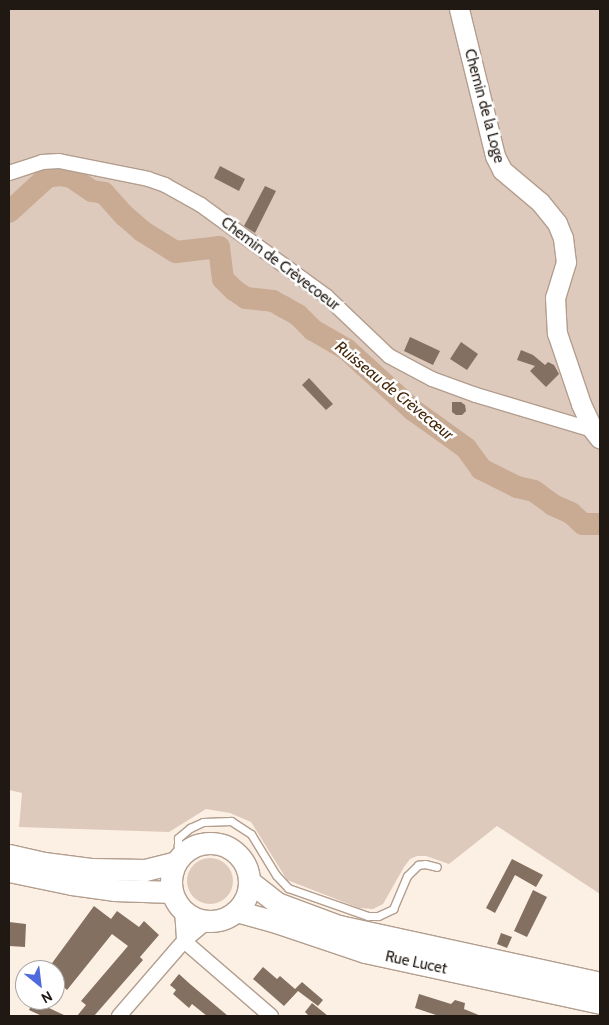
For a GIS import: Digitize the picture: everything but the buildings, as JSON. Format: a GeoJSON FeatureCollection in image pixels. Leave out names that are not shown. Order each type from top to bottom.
{"type":"FeatureCollection","features":[{"type":"Feature","properties":{"kind":"main road"},"geometry":{"type":"LineString","coordinates":[[9,855],[44,863],[91,869],[145,870],[180,858],[194,846],[206,843],[219,844],[231,849],[243,863],[249,881],[243,903],[227,917],[208,921],[198,920],[177,901],[171,882],[180,858]]}},
{"type":"Feature","properties":{"kind":"main road"},"geometry":{"type":"LineString","coordinates":[[9,870],[72,884],[177,901]]}},
{"type":"Feature","properties":{"kind":"main road","name":"Rue Lucet"},"geometry":{"type":"LineString","coordinates":[[249,881],[277,902],[339,926],[600,983]]}},
{"type":"Feature","properties":{"kind":"main road","name":"Rue Lucet"},"geometry":{"type":"LineString","coordinates":[[236,911],[276,922],[365,952],[600,1003]]}},
{"type":"Feature","properties":{"kind":"street","name":"Chemin de la Loge"},"geometry":{"type":"LineString","coordinates":[[459,9],[495,156],[502,170],[540,202],[557,223],[563,238],[566,262],[555,297],[554,315],[557,333],[581,404],[597,435]]}},
{"type":"Feature","properties":{"kind":"street","name":"Chemin de Crèvecoeur"},"geometry":{"type":"LineString","coordinates":[[9,172],[42,162],[59,161],[148,179],[165,185],[201,205],[326,296],[389,356],[432,379],[476,396],[597,435]]}},
{"type":"Feature","properties":{"kind":"street"},"geometry":{"type":"LineString","coordinates":[[177,901],[184,941],[271,1016]]}},
{"type":"Feature","properties":{"kind":"street"},"geometry":{"type":"LineString","coordinates":[[126,1013],[184,941],[208,921]]}},
{"type":"Feature","properties":{"kind":"lane"},"geometry":{"type":"LineString","coordinates":[[180,858],[178,838],[190,828],[203,822],[231,821],[251,834],[276,875],[288,888],[368,916],[378,916],[392,909],[407,876],[418,865],[436,866]]}},
{"type":"Feature","properties":{"kind":"shaded area"},"geometry":{"type":"Polygon","coordinates":[[[9,9],[600,9],[600,894],[497,826],[449,864],[426,856],[417,856],[410,859],[383,904],[373,909],[359,908],[287,880],[251,822],[230,813],[206,809],[169,832],[19,827],[22,793],[9,790],[9,9]]]}},
{"type":"Feature","properties":{"kind":"shaded area"},"geometry":{"type":"Polygon","coordinates":[[[205,858],[215,858],[229,868],[233,881],[229,894],[223,900],[215,904],[205,904],[191,894],[187,886],[187,876],[197,862],[205,858]]]}},
{"type":"Feature","properties":{"kind":"waterway","name":"Ruisseau de Crèvecœur"},"geometry":{"type":"LineString","coordinates":[[9,212],[47,177],[59,175],[71,177],[92,191],[104,193],[142,231],[176,252],[219,247],[223,279],[234,290],[246,298],[273,301],[298,315],[313,330],[346,349],[413,410],[466,448],[481,469],[517,487],[534,491],[553,505],[571,513],[583,524],[600,524]]}}]}
